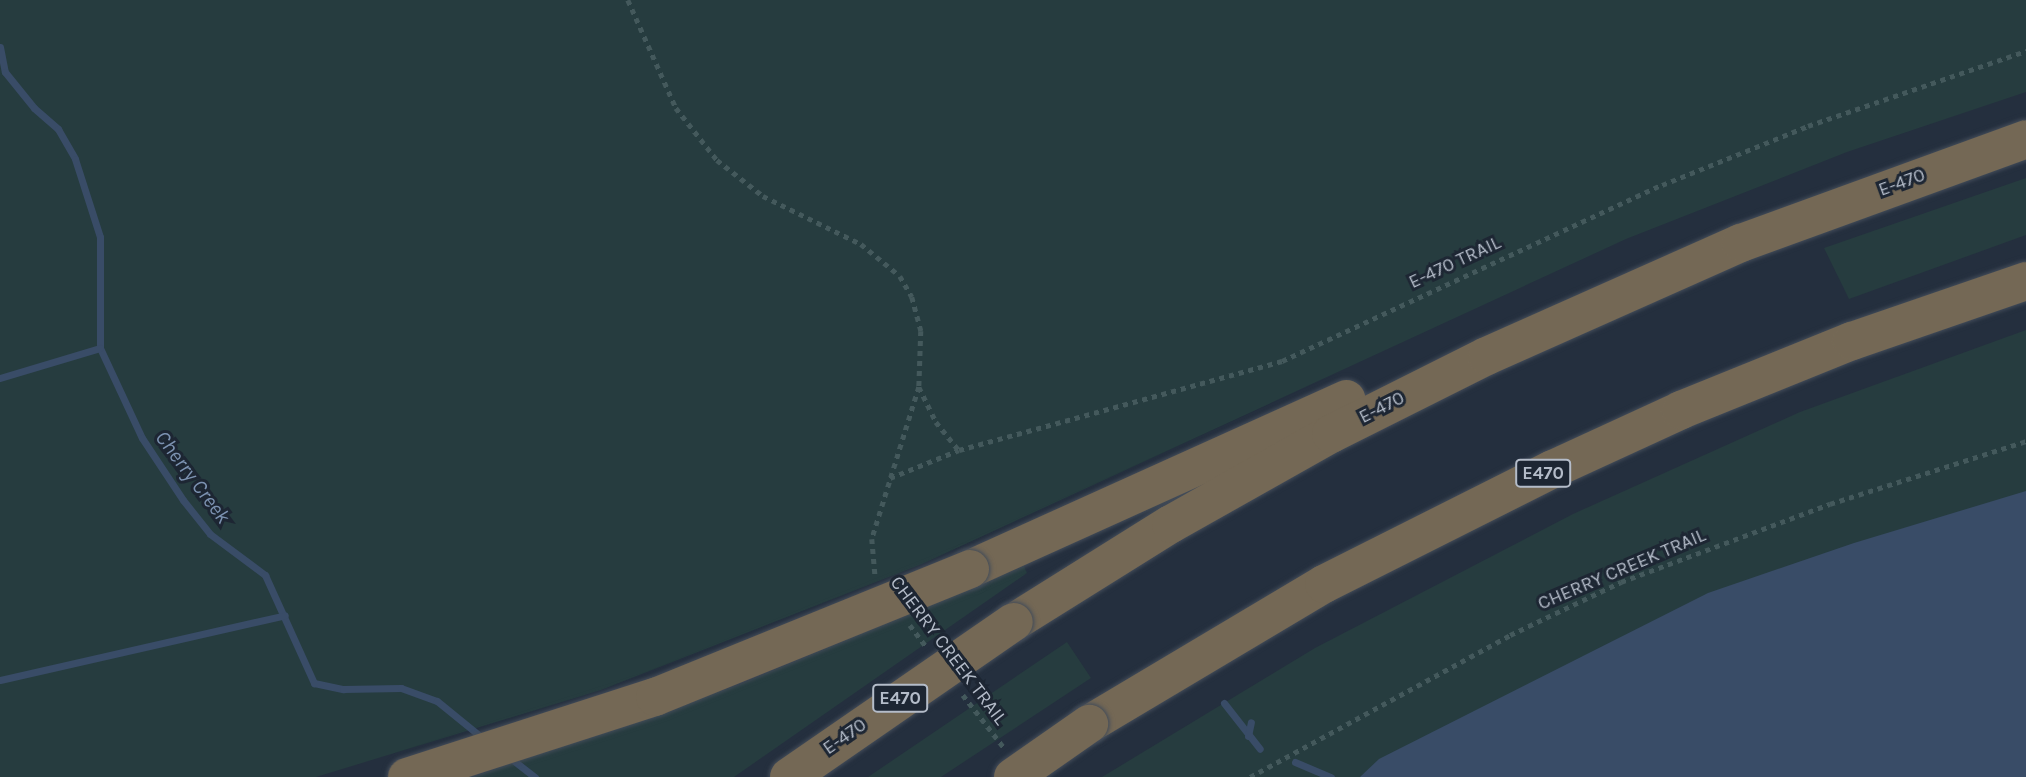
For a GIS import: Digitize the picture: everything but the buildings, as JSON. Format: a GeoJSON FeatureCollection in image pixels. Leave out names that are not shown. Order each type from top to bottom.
{"type":"FeatureCollection","features":[{"type":"Feature","properties":{"kind":"highway","name":"E-470"},"geometry":{"type":"LineString","coordinates":[[789,777],[1014,622],[1171,524],[1331,434],[1662,276],[1800,220],[2026,139]]}},
{"type":"Feature","properties":{"kind":"highway"},"geometry":{"type":"LineString","coordinates":[[407,777],[646,700],[970,569],[1593,285],[1662,276]]}},
{"type":"Feature","properties":{"kind":"highway","name":"E470"},"geometry":{"type":"LineString","coordinates":[[1011,766],[1089,724],[1324,584],[1553,469],[1681,410],[1852,341],[2026,281]]}},
{"type":"Feature","properties":{"kind":"path","name":"CHERRY CREEK TRAIL"},"geometry":{"type":"LineString","coordinates":[[628,0],[670,97],[717,160],[763,196],[844,232],[900,275],[920,319],[919,387],[871,548],[871,564],[879,584]]}},
{"type":"Feature","properties":{"kind":"path","name":"E-470 TRAIL"},"geometry":{"type":"LineString","coordinates":[[890,478],[959,450],[1282,361],[1662,185],[1808,127],[2026,51]]}},
{"type":"Feature","properties":{"kind":"path"},"geometry":{"type":"LineString","coordinates":[[919,387],[936,422],[959,450]]}},
{"type":"Feature","properties":{"kind":"path","name":"CHERRY CREEK TRAIL"},"geometry":{"type":"LineString","coordinates":[[1250,777],[1510,635],[1620,582],[1822,507],[2026,441]]}},
{"type":"Feature","properties":{"kind":"path","name":"CHERRY CREEK TRAIL"},"geometry":{"type":"LineString","coordinates":[[906,620],[930,651]]}},
{"type":"Feature","properties":{"kind":"path","name":"CHERRY CREEK TRAIL"},"geometry":{"type":"LineString","coordinates":[[961,692],[1011,766]]}},
{"type":"Feature","properties":{"kind":"green space"},"geometry":{"type":"Polygon","coordinates":[[[0,0],[2026,0],[2026,92],[1847,152],[1626,239],[922,564],[601,690],[316,777],[0,777],[0,0]]]}},
{"type":"Feature","properties":{"kind":"green space"},"geometry":{"type":"Polygon","coordinates":[[[2026,178],[2026,235],[1849,299],[1824,248],[2026,178]]]}},
{"type":"Feature","properties":{"kind":"green space"},"geometry":{"type":"Polygon","coordinates":[[[2026,330],[2026,777],[1102,777],[1315,648],[1573,514],[1800,412],[2026,330]]]}},
{"type":"Feature","properties":{"kind":"green space"},"geometry":{"type":"Polygon","coordinates":[[[1024,566],[1027,573],[734,777],[472,777],[738,685],[1024,566]]]}},
{"type":"Feature","properties":{"kind":"green space"},"geometry":{"type":"Polygon","coordinates":[[[1067,642],[1091,678],[941,777],[868,777],[1067,642]]]}},
{"type":"Feature","properties":{"kind":"water"},"geometry":{"type":"Polygon","coordinates":[[[2026,491],[2026,777],[1360,777],[1379,759],[1708,593],[1854,543],[2026,491]]]}},
{"type":"Feature","properties":{"kind":"waterway","name":"Cherry Creek"},"geometry":{"type":"LineString","coordinates":[[0,47],[5,72],[34,108],[58,129],[75,159],[100,237],[100,348],[142,438],[183,500],[210,534],[265,575],[314,683],[343,689],[401,688],[437,701],[485,740]]}},
{"type":"Feature","properties":{"kind":"waterway"},"geometry":{"type":"LineString","coordinates":[[0,378],[100,348]]}},
{"type":"Feature","properties":{"kind":"waterway"},"geometry":{"type":"LineString","coordinates":[[0,680],[285,615]]}},
{"type":"Feature","properties":{"kind":"waterway"},"geometry":{"type":"LineString","coordinates":[[1224,703],[1260,749]]}},
{"type":"Feature","properties":{"kind":"waterway"},"geometry":{"type":"LineString","coordinates":[[1248,736],[1251,722]]}},
{"type":"Feature","properties":{"kind":"waterway","name":"Cherry Creek"},"geometry":{"type":"LineString","coordinates":[[509,757],[535,777]]}},
{"type":"Feature","properties":{"kind":"waterway"},"geometry":{"type":"LineString","coordinates":[[1295,762],[1331,777]]}}]}
